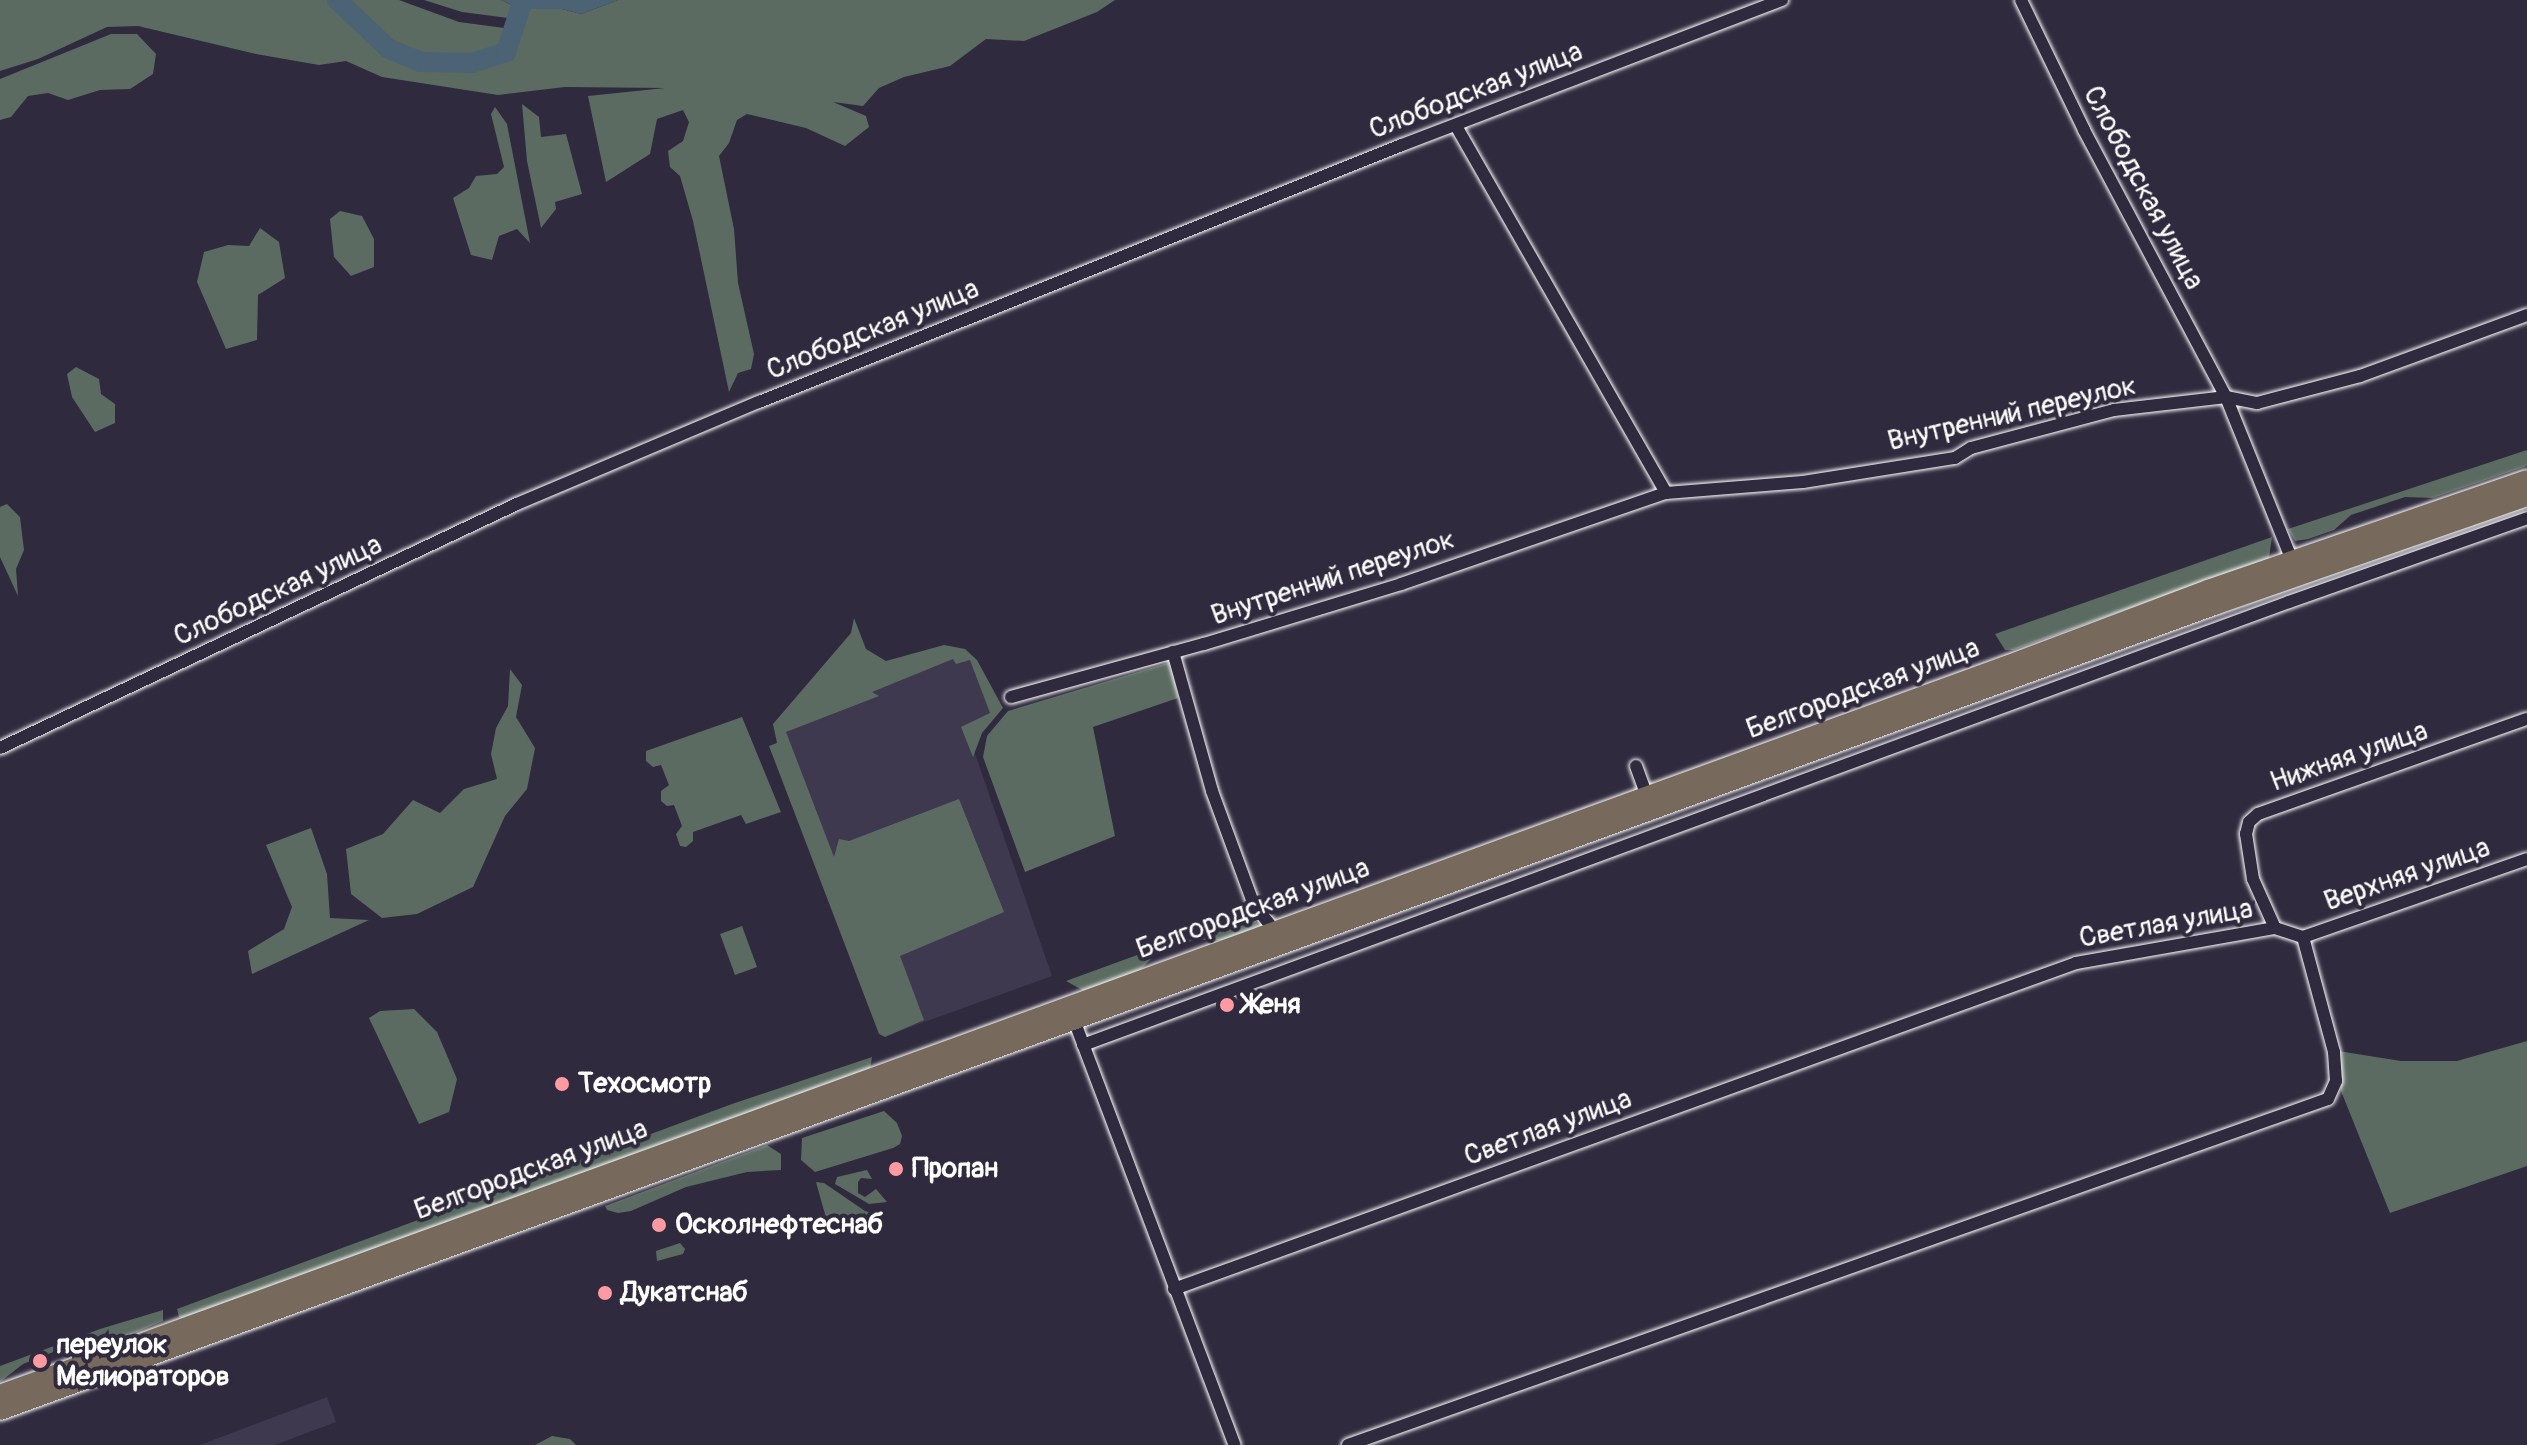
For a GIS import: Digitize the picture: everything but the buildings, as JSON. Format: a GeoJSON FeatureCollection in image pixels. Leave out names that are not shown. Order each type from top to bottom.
{"type":"FeatureCollection","features":[{"type":"Feature","properties":{"kind":"main road","name":"Белгородская улица"},"geometry":{"type":"LineString","coordinates":[[0,1410],[1074,1020],[2292,560],[2527,480]]}},
{"type":"Feature","properties":{"kind":"main road","name":"Белгородская улица"},"geometry":{"type":"LineString","coordinates":[[0,1395],[1274,930],[1651,804],[2527,496]]}},
{"type":"Feature","properties":{"kind":"street","name":"Слободская улица"},"geometry":{"type":"LineString","coordinates":[[0,748],[546,492],[774,396],[1782,0]]}},
{"type":"Feature","properties":{"kind":"street","name":"Слободская улица"},"geometry":{"type":"LineString","coordinates":[[2021,0],[2084,130],[2226,397],[2292,560]]}},
{"type":"Feature","properties":{"kind":"street"},"geometry":{"type":"LineString","coordinates":[[1456,126],[1666,493]]}},
{"type":"Feature","properties":{"kind":"street"},"geometry":{"type":"LineString","coordinates":[[2226,397],[2257,403],[2345,380],[2527,315]]}},
{"type":"Feature","properties":{"kind":"street","name":"Внутренний переулок"},"geometry":{"type":"LineString","coordinates":[[1011,697],[1401,584],[1666,493],[1803,482],[1955,458],[1971,448],[2114,410],[2226,397]]}},
{"type":"Feature","properties":{"kind":"street"},"geometry":{"type":"LineString","coordinates":[[1083,1045],[2289,602],[2527,518]]}},
{"type":"Feature","properties":{"kind":"street"},"geometry":{"type":"LineString","coordinates":[[2281,582],[2289,602]]}},
{"type":"Feature","properties":{"kind":"street"},"geometry":{"type":"LineString","coordinates":[[1173,652],[1212,791],[1248,891],[1254,905],[1274,930]]}},
{"type":"Feature","properties":{"kind":"street","name":"Нижняя улица"},"geometry":{"type":"LineString","coordinates":[[2275,928],[2253,879],[2247,844],[2249,822],[2258,814],[2527,719]]}},
{"type":"Feature","properties":{"kind":"street"},"geometry":{"type":"LineString","coordinates":[[1636,766],[1662,834]]}},
{"type":"Feature","properties":{"kind":"street","name":"Верхняя улица"},"geometry":{"type":"LineString","coordinates":[[2303,937],[2527,859]]}},
{"type":"Feature","properties":{"kind":"street","name":"Светлая улица"},"geometry":{"type":"LineString","coordinates":[[1174,1289],[2076,963],[2275,928],[2303,937]]}},
{"type":"Feature","properties":{"kind":"street"},"geometry":{"type":"LineString","coordinates":[[1348,1445],[2328,1099],[2336,1081],[2334,1052],[2303,937]]}},
{"type":"Feature","properties":{"kind":"street"},"geometry":{"type":"LineString","coordinates":[[1074,1020],[1235,1445]]}},
{"type":"Feature","properties":{"kind":"shaded area"},"geometry":{"type":"Polygon","coordinates":[[[960,653],[975,661],[995,713],[972,745],[1052,976],[894,1033],[775,727],[960,653]]]}},
{"type":"Feature","properties":{"kind":"shaded area"},"geometry":{"type":"Polygon","coordinates":[[[327,1397],[336,1422],[275,1445],[200,1445],[327,1397]]]}},
{"type":"Feature","properties":{"kind":"green space"},"geometry":{"type":"Polygon","coordinates":[[[0,0],[336,0],[388,50],[420,63],[472,65],[508,53],[517,37],[513,36],[522,9],[562,9],[581,14],[618,0],[1115,0],[1097,12],[1024,41],[986,39],[950,66],[904,77],[879,88],[863,106],[833,102],[866,116],[869,127],[845,146],[806,128],[747,114],[737,120],[729,143],[719,156],[734,229],[738,283],[754,354],[751,369],[738,373],[729,392],[693,221],[680,176],[670,167],[668,151],[683,141],[689,122],[683,110],[657,119],[650,154],[606,182],[588,96],[665,88],[565,87],[498,95],[382,77],[346,61],[319,65],[256,54],[138,26],[107,27],[38,59],[0,71],[0,0]]]}},
{"type":"Feature","properties":{"kind":"green space"},"geometry":{"type":"Polygon","coordinates":[[[341,0],[399,0],[459,22],[512,29],[505,51],[471,61],[420,58],[392,44],[358,18],[341,0]]]}},
{"type":"Feature","properties":{"kind":"green space"},"geometry":{"type":"Polygon","coordinates":[[[424,0],[501,0],[520,9],[516,19],[462,12],[424,0]]]}},
{"type":"Feature","properties":{"kind":"green space"},"geometry":{"type":"Polygon","coordinates":[[[111,34],[137,34],[156,54],[153,74],[130,89],[100,90],[68,100],[48,93],[28,96],[11,117],[0,120],[0,79],[111,34]]]}},
{"type":"Feature","properties":{"kind":"green space"},"geometry":{"type":"Polygon","coordinates":[[[522,104],[539,117],[541,137],[566,134],[582,194],[555,202],[556,209],[541,228],[527,161],[522,104]]]}},
{"type":"Feature","properties":{"kind":"green space"},"geometry":{"type":"Polygon","coordinates":[[[495,107],[507,124],[530,243],[517,229],[499,236],[492,260],[471,255],[453,198],[469,188],[476,176],[497,174],[504,167],[491,114],[495,107]]]}},
{"type":"Feature","properties":{"kind":"green space"},"geometry":{"type":"Polygon","coordinates":[[[340,211],[362,216],[374,239],[374,267],[351,276],[334,257],[330,219],[340,211]]]}},
{"type":"Feature","properties":{"kind":"green space"},"geometry":{"type":"Polygon","coordinates":[[[260,228],[279,242],[285,278],[258,295],[257,340],[226,349],[197,282],[204,252],[228,245],[249,246],[260,228]]]}},
{"type":"Feature","properties":{"kind":"green space"},"geometry":{"type":"Polygon","coordinates":[[[76,367],[99,379],[101,394],[115,404],[115,423],[95,432],[72,397],[67,374],[76,367]]]}},
{"type":"Feature","properties":{"kind":"green space"},"geometry":{"type":"Polygon","coordinates":[[[2527,450],[2527,466],[2433,498],[2405,497],[2351,515],[2334,530],[2308,539],[2295,541],[2288,529],[2527,450]]]}},
{"type":"Feature","properties":{"kind":"green space"},"geometry":{"type":"Polygon","coordinates":[[[7,504],[20,517],[24,550],[16,569],[18,596],[0,557],[0,507],[7,504]]]}},
{"type":"Feature","properties":{"kind":"green space"},"geometry":{"type":"Polygon","coordinates":[[[2272,537],[2269,558],[2013,650],[2005,650],[1995,634],[2272,537]]]}},
{"type":"Feature","properties":{"kind":"green space"},"geometry":{"type":"Polygon","coordinates":[[[854,618],[866,649],[886,661],[944,645],[965,649],[977,660],[1003,708],[982,733],[973,757],[961,727],[990,713],[970,660],[956,664],[953,659],[872,692],[879,696],[786,732],[834,857],[839,839],[849,841],[959,799],[1004,912],[900,956],[924,1020],[885,1037],[879,1034],[769,746],[777,743],[773,724],[851,633],[854,618]]]}},
{"type":"Feature","properties":{"kind":"green space"},"geometry":{"type":"Polygon","coordinates":[[[1171,662],[1178,698],[1093,727],[1115,836],[1025,872],[983,757],[987,736],[1008,711],[1171,662]]]}},
{"type":"Feature","properties":{"kind":"green space"},"geometry":{"type":"Polygon","coordinates":[[[510,669],[522,685],[516,717],[535,748],[527,789],[505,816],[473,887],[417,914],[382,918],[351,894],[346,849],[383,834],[413,800],[440,813],[464,789],[497,779],[491,754],[496,728],[508,706],[510,669]]]}},
{"type":"Feature","properties":{"kind":"green space"},"geometry":{"type":"Polygon","coordinates":[[[742,717],[781,812],[746,824],[741,815],[693,832],[693,841],[686,847],[680,846],[676,834],[682,826],[674,805],[667,806],[661,801],[661,791],[669,785],[661,765],[653,767],[646,761],[646,751],[742,717]]]}},
{"type":"Feature","properties":{"kind":"green space"},"geometry":{"type":"Polygon","coordinates":[[[311,828],[327,874],[330,918],[369,920],[252,974],[248,951],[284,929],[292,907],[266,845],[311,828]]]}},
{"type":"Feature","properties":{"kind":"green space"},"geometry":{"type":"Polygon","coordinates":[[[1252,913],[1258,926],[1254,932],[1227,940],[1194,940],[1156,954],[1135,975],[1084,991],[1066,981],[1252,913]]]}},
{"type":"Feature","properties":{"kind":"green space"},"geometry":{"type":"Polygon","coordinates":[[[742,926],[757,967],[735,975],[720,934],[742,926]]]}},
{"type":"Feature","properties":{"kind":"green space"},"geometry":{"type":"Polygon","coordinates":[[[414,1009],[437,1032],[457,1079],[449,1112],[419,1124],[369,1018],[380,1011],[414,1009]]]}},
{"type":"Feature","properties":{"kind":"green space"},"geometry":{"type":"Polygon","coordinates":[[[2527,1041],[2527,1166],[2390,1213],[2341,1091],[2338,1051],[2401,1061],[2457,1061],[2527,1041]]]}},
{"type":"Feature","properties":{"kind":"green space"},"geometry":{"type":"Polygon","coordinates":[[[872,1057],[870,1069],[187,1320],[179,1317],[177,1309],[732,1104],[872,1057]]]}},
{"type":"Feature","properties":{"kind":"green space"},"geometry":{"type":"Polygon","coordinates":[[[884,1111],[897,1123],[902,1136],[900,1144],[815,1172],[801,1160],[802,1138],[884,1111]]]}},
{"type":"Feature","properties":{"kind":"green space"},"geometry":{"type":"Polygon","coordinates":[[[767,1145],[781,1154],[781,1170],[747,1172],[686,1187],[631,1211],[618,1213],[607,1210],[605,1206],[767,1145]]]}},
{"type":"Feature","properties":{"kind":"green space"},"geometry":{"type":"Polygon","coordinates":[[[867,1170],[872,1179],[861,1178],[858,1193],[865,1197],[876,1189],[887,1202],[869,1204],[835,1184],[837,1177],[867,1170]]]}},
{"type":"Feature","properties":{"kind":"green space"},"geometry":{"type":"Polygon","coordinates":[[[816,1182],[824,1183],[865,1211],[882,1216],[829,1229],[816,1182]]]}},
{"type":"Feature","properties":{"kind":"green space"},"geometry":{"type":"Polygon","coordinates":[[[680,1243],[685,1249],[683,1254],[657,1261],[656,1251],[680,1243]]]}},
{"type":"Feature","properties":{"kind":"green space"},"geometry":{"type":"Polygon","coordinates":[[[163,1310],[163,1321],[94,1350],[66,1347],[23,1364],[0,1382],[0,1366],[100,1329],[163,1310]]]}},
{"type":"Feature","properties":{"kind":"green space"},"geometry":{"type":"Polygon","coordinates":[[[552,1436],[570,1439],[576,1445],[535,1445],[552,1436]]]}},
{"type":"Feature","properties":{"kind":"water"},"geometry":{"type":"Polygon","coordinates":[[[501,0],[618,0],[581,14],[562,9],[521,9],[501,0]]]}},
{"type":"Feature","properties":{"kind":"waterway"},"geometry":{"type":"LineString","coordinates":[[337,0],[389,49],[421,62],[472,63],[506,52],[523,0]]}},
{"type":"Feature","properties":{"kind":"place","name":"Женя"},"geometry":{"type":"Point","coordinates":[1227,1005]}},
{"type":"Feature","properties":{"kind":"place","name":"Техосмотр"},"geometry":{"type":"Point","coordinates":[562,1084]}},
{"type":"Feature","properties":{"kind":"place","name":"Пропан"},"geometry":{"type":"Point","coordinates":[896,1169]}},
{"type":"Feature","properties":{"kind":"place","name":"Осколнефтеснаб"},"geometry":{"type":"Point","coordinates":[659,1225]}},
{"type":"Feature","properties":{"kind":"place","name":"Дукатснаб"},"geometry":{"type":"Point","coordinates":[605,1293]}},
{"type":"Feature","properties":{"kind":"place","name":"переулок Мелиораторов"},"geometry":{"type":"Point","coordinates":[40,1361]}}]}
